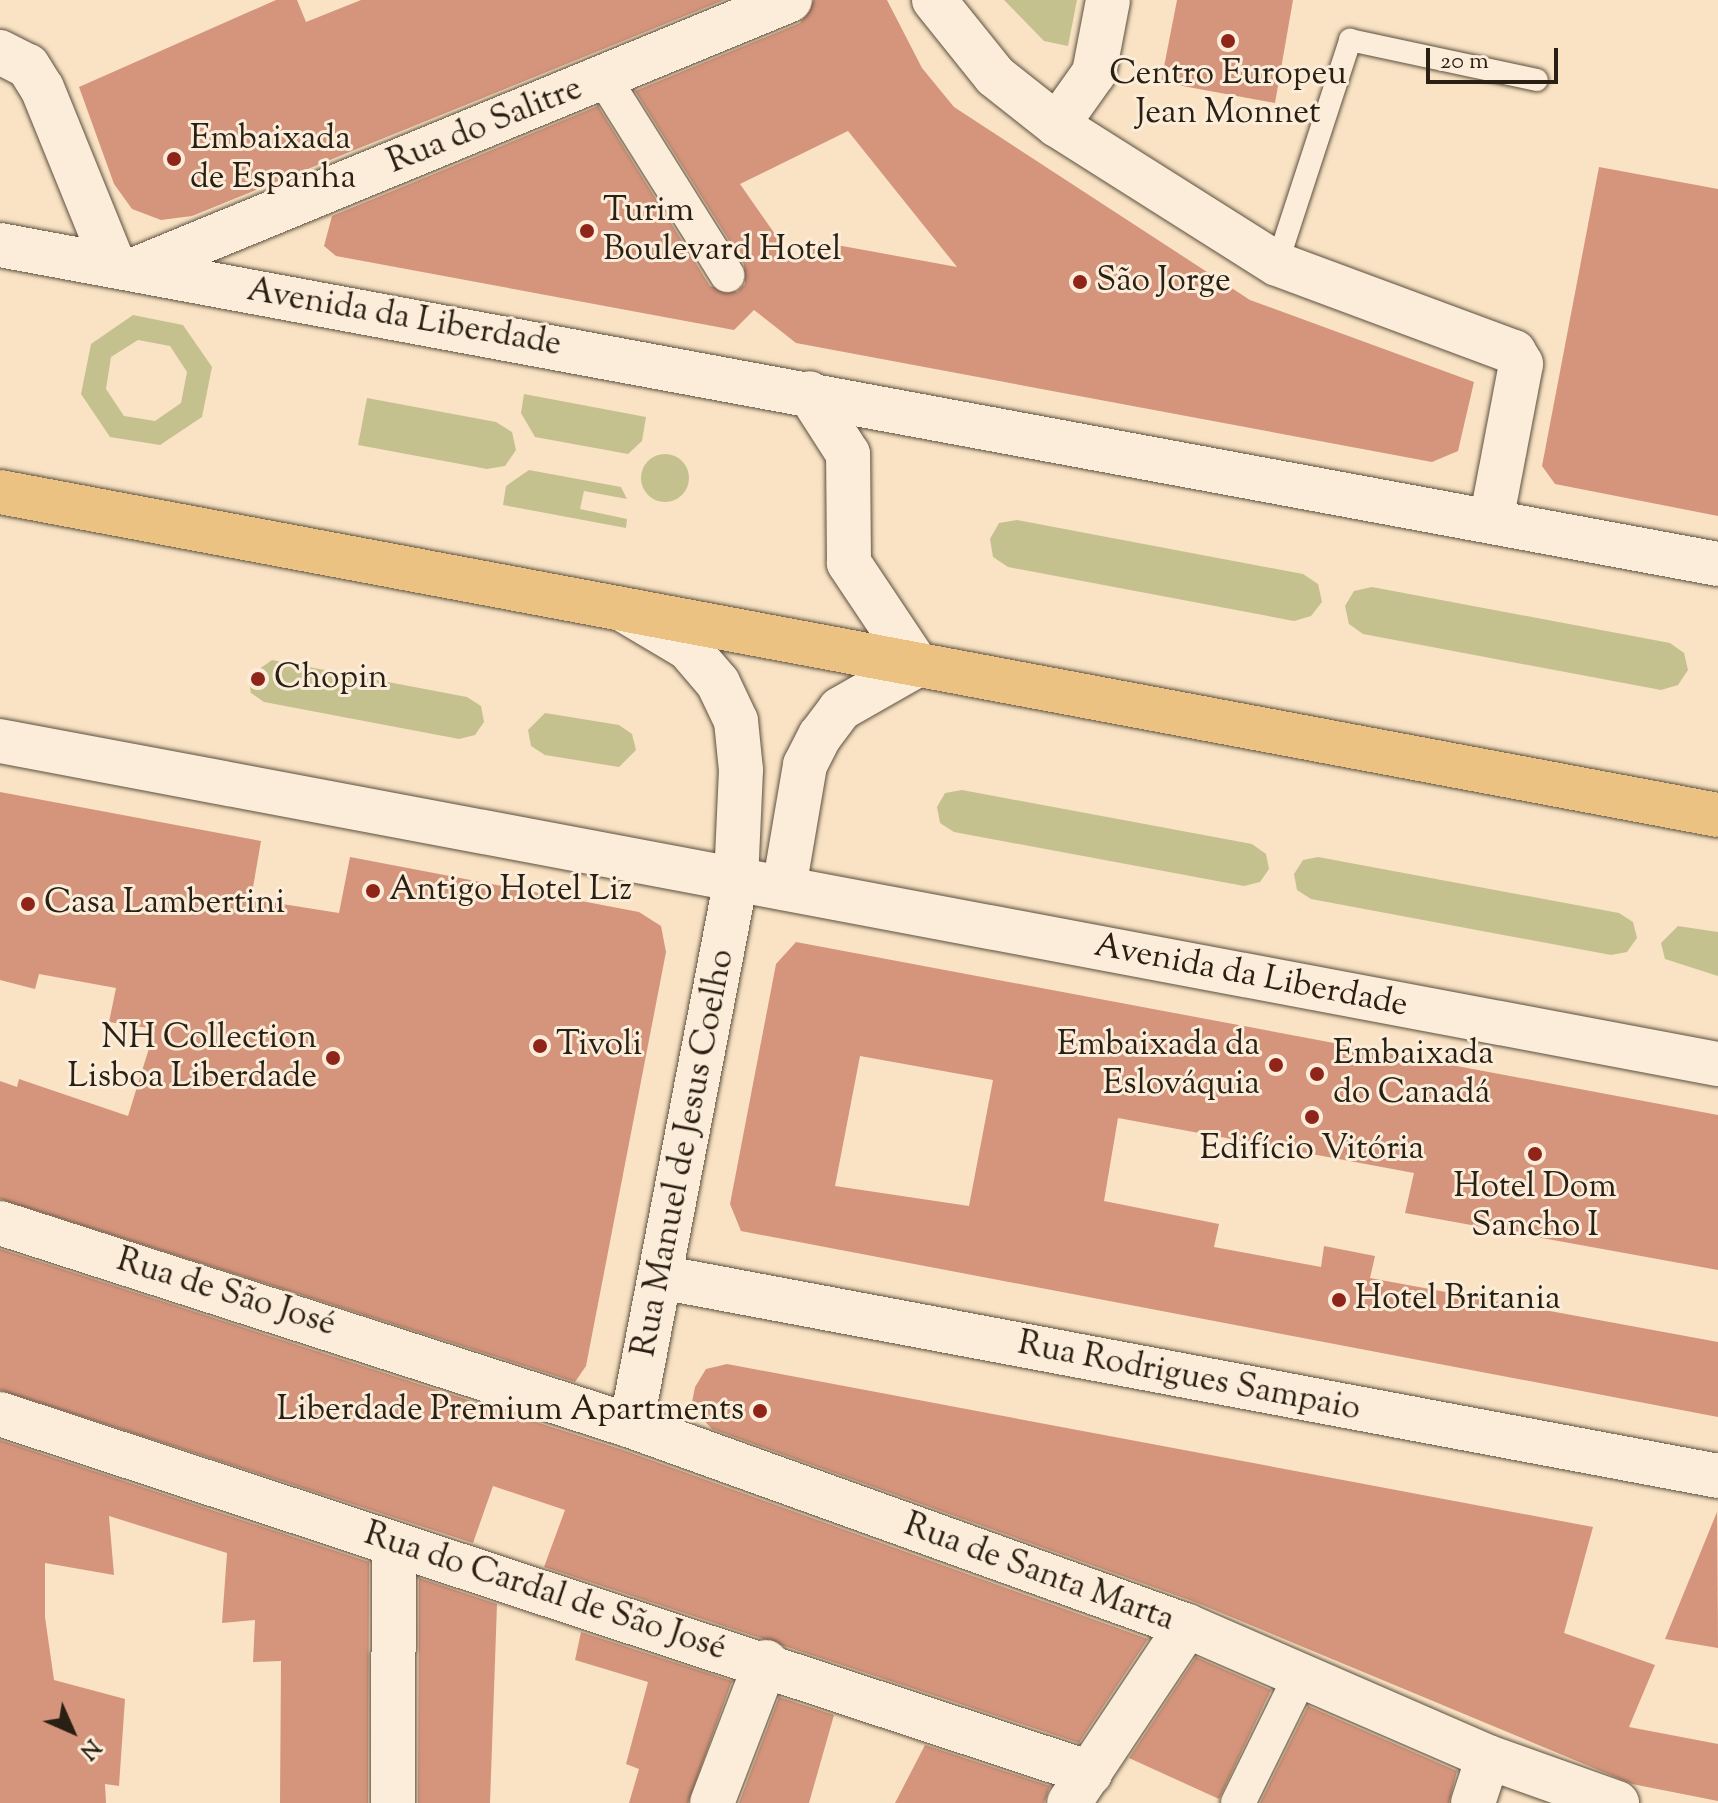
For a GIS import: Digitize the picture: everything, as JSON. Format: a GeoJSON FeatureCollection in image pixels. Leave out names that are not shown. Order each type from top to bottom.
{"type":"FeatureCollection","features":[{"type":"Feature","properties":{"kind":"main road"},"geometry":{"type":"LineString","coordinates":[[0,492],[1718,815]]}},
{"type":"Feature","properties":{"kind":"street","name":"Rua do Salitre"},"geometry":{"type":"LineString","coordinates":[[125,267],[790,0]]}},
{"type":"Feature","properties":{"kind":"street"},"geometry":{"type":"LineString","coordinates":[[934,0],[995,76],[1057,125],[1277,264],[1514,352],[1521,364],[1491,521]]}},
{"type":"Feature","properties":{"kind":"street"},"geometry":{"type":"LineString","coordinates":[[1057,125],[1094,73],[1108,0]]}},
{"type":"Feature","properties":{"kind":"street"},"geometry":{"type":"LineString","coordinates":[[0,52],[28,66],[42,88],[125,267]]}},
{"type":"Feature","properties":{"kind":"street"},"geometry":{"type":"LineString","coordinates":[[603,77],[727,275]]}},
{"type":"Feature","properties":{"kind":"street","name":"Avenida da Liberdade"},"geometry":{"type":"LineString","coordinates":[[0,245],[1718,564]]}},
{"type":"Feature","properties":{"kind":"street"},"geometry":{"type":"LineString","coordinates":[[784,888],[805,765],[820,736],[840,709],[917,665],[849,563],[848,454],[809,393]]}},
{"type":"Feature","properties":{"kind":"street"},"geometry":{"type":"LineString","coordinates":[[623,609],[688,648],[718,683],[736,721],[736,879]]}},
{"type":"Feature","properties":{"kind":"street","name":"Avenida da Liberdade"},"geometry":{"type":"LineString","coordinates":[[0,741],[1718,1064]]}},
{"type":"Feature","properties":{"kind":"street","name":"Rua Manuel de Jesus Coelho"},"geometry":{"type":"LineString","coordinates":[[631,1426],[736,879]]}},
{"type":"Feature","properties":{"kind":"street","name":"Rua de São José"},"geometry":{"type":"LineString","coordinates":[[0,1223],[453,1364]]}},
{"type":"Feature","properties":{"kind":"street","name":"Rua Rodrigues Sampaio"},"geometry":{"type":"LineString","coordinates":[[660,1277],[1718,1476]]}},
{"type":"Feature","properties":{"kind":"street","name":"Rua de Santa Marta"},"geometry":{"type":"LineString","coordinates":[[453,1364],[1187,1626],[1488,1757],[1617,1803]]}},
{"type":"Feature","properties":{"kind":"street","name":"Rua do Cardal de São José"},"geometry":{"type":"LineString","coordinates":[[0,1414],[766,1662],[1079,1788]]}},
{"type":"Feature","properties":{"kind":"street"},"geometry":{"type":"LineString","coordinates":[[393,1803],[394,1544]]}},
{"type":"Feature","properties":{"kind":"street"},"geometry":{"type":"LineString","coordinates":[[1079,1788],[1187,1626]]}},
{"type":"Feature","properties":{"kind":"street"},"geometry":{"type":"LineString","coordinates":[[712,1803],[766,1662]]}},
{"type":"Feature","properties":{"kind":"street"},"geometry":{"type":"LineString","coordinates":[[1238,1803],[1301,1675]]}},
{"type":"Feature","properties":{"kind":"street"},"geometry":{"type":"LineString","coordinates":[[1473,1803],[1488,1757]]}},
{"type":"Feature","properties":{"kind":"lane"},"geometry":{"type":"LineString","coordinates":[[1277,264],[1350,40],[1537,80]]}},
{"type":"Feature","properties":{"kind":"shaded area"},"geometry":{"type":"Polygon","coordinates":[[[1004,0],[1077,0],[1068,46],[1044,41],[1004,0]]]}},
{"type":"Feature","properties":{"kind":"shaded area"},"geometry":{"type":"Polygon","coordinates":[[[133,315],[183,325],[212,367],[202,417],[160,445],[110,437],[81,394],[91,344],[133,315]],[[138,340],[111,357],[106,389],[124,416],[155,421],[181,403],[187,372],[170,346],[138,340]]]}},
{"type":"Feature","properties":{"kind":"shaded area"},"geometry":{"type":"Polygon","coordinates":[[[524,394],[646,417],[642,441],[628,454],[535,437],[521,413],[524,394]]]}},
{"type":"Feature","properties":{"kind":"shaded area"},"geometry":{"type":"Polygon","coordinates":[[[367,398],[496,422],[512,432],[516,450],[505,466],[487,469],[358,445],[367,398]]]}},
{"type":"Feature","properties":{"kind":"shaded area"},"geometry":{"type":"Polygon","coordinates":[[[665,454],[682,461],[689,478],[682,495],[665,502],[648,495],[641,478],[648,461],[665,454]]]}},
{"type":"Feature","properties":{"kind":"shaded area"},"geometry":{"type":"Polygon","coordinates":[[[529,470],[621,487],[627,499],[584,491],[580,509],[627,519],[626,528],[503,505],[506,486],[529,470]]]}},
{"type":"Feature","properties":{"kind":"shaded area"},"geometry":{"type":"Polygon","coordinates":[[[1017,520],[1303,574],[1318,584],[1322,602],[1311,616],[1294,621],[1008,567],[993,557],[990,539],[999,523],[1017,520]]]}},
{"type":"Feature","properties":{"kind":"shaded area"},"geometry":{"type":"Polygon","coordinates":[[[1372,587],[1670,643],[1684,653],[1688,670],[1678,685],[1661,690],[1363,634],[1349,624],[1345,606],[1354,591],[1372,587]]]}},
{"type":"Feature","properties":{"kind":"shaded area"},"geometry":{"type":"Polygon","coordinates":[[[272,660],[467,697],[481,706],[484,722],[475,735],[459,739],[264,702],[251,693],[248,677],[272,660]]]}},
{"type":"Feature","properties":{"kind":"shaded area"},"geometry":{"type":"Polygon","coordinates":[[[545,713],[619,725],[632,734],[636,750],[619,767],[545,755],[531,746],[528,730],[545,713]]]}},
{"type":"Feature","properties":{"kind":"shaded area"},"geometry":{"type":"Polygon","coordinates":[[[962,790],[1252,844],[1266,854],[1269,869],[1260,882],[1244,886],[954,832],[940,823],[937,807],[945,793],[962,790]]]}},
{"type":"Feature","properties":{"kind":"shaded area"},"geometry":{"type":"Polygon","coordinates":[[[1318,857],[1619,913],[1633,922],[1637,938],[1627,952],[1611,955],[1311,899],[1297,890],[1294,874],[1303,860],[1318,857]]]}},
{"type":"Feature","properties":{"kind":"shaded area"},"geometry":{"type":"Polygon","coordinates":[[[1678,926],[1718,932],[1718,976],[1665,959],[1661,943],[1678,926]]]}},
{"type":"Feature","properties":{"kind":"building"},"geometry":{"type":"Polygon","coordinates":[[[276,0],[297,0],[306,22],[361,0],[724,0],[192,216],[161,220],[132,209],[114,184],[79,87],[276,0]]]}},
{"type":"Feature","properties":{"kind":"building"},"geometry":{"type":"Polygon","coordinates":[[[814,0],[887,0],[922,68],[954,107],[1250,300],[1474,382],[1458,451],[1432,462],[796,343],[754,310],[734,330],[336,256],[324,246],[332,216],[598,106],[710,286],[737,292],[745,284],[744,264],[635,91],[800,23],[814,0]],[[848,131],[740,184],[793,260],[815,241],[957,267],[848,131]]]}},
{"type":"Feature","properties":{"kind":"building","name":"Centro Europeu Jean Monnet"},"geometry":{"type":"Polygon","coordinates":[[[1177,0],[1293,0],[1275,103],[1161,82],[1177,0]]]}},
{"type":"Feature","properties":{"kind":"building"},"geometry":{"type":"Polygon","coordinates":[[[1599,167],[1718,189],[1718,516],[1555,484],[1542,466],[1599,167]]]}},
{"type":"Feature","properties":{"kind":"building"},"geometry":{"type":"Polygon","coordinates":[[[0,792],[261,841],[251,899],[339,913],[350,857],[639,912],[661,926],[666,952],[586,1366],[575,1382],[0,1199],[0,1081],[17,1087],[19,1079],[128,1116],[155,1029],[109,1022],[116,988],[39,974],[35,989],[0,980],[0,792]]]}},
{"type":"Feature","properties":{"kind":"building"},"geometry":{"type":"Polygon","coordinates":[[[796,942],[1718,1115],[1718,1270],[1405,1213],[1414,1173],[1118,1118],[1104,1201],[1219,1224],[1214,1247],[1321,1267],[1324,1246],[1375,1256],[1370,1278],[1718,1342],[1718,1417],[741,1231],[730,1204],[776,964],[796,942]],[[860,1056],[835,1186],[969,1206],[993,1080],[860,1056]]]}},
{"type":"Feature","properties":{"kind":"building"},"geometry":{"type":"Polygon","coordinates":[[[0,1249],[623,1450],[1148,1639],[1079,1743],[544,1567],[565,1510],[493,1486],[473,1543],[0,1390],[0,1249]]]}},
{"type":"Feature","properties":{"kind":"building"},"geometry":{"type":"Polygon","coordinates":[[[727,1364],[1593,1527],[1564,1633],[1655,1665],[1629,1727],[1718,1744],[1718,1801],[1632,1784],[1195,1602],[712,1429],[691,1407],[695,1387],[706,1369],[727,1364]]]}},
{"type":"Feature","properties":{"kind":"building"},"geometry":{"type":"Polygon","coordinates":[[[0,1440],[369,1562],[368,1803],[280,1803],[281,1661],[253,1662],[255,1620],[222,1623],[227,1553],[109,1516],[114,1575],[45,1563],[45,1617],[54,1680],[125,1699],[119,1786],[105,1784],[106,1803],[0,1803],[0,1440]]]}},
{"type":"Feature","properties":{"kind":"building"},"geometry":{"type":"Polygon","coordinates":[[[1717,1512],[1718,1648],[1665,1639],[1717,1512]]]}},
{"type":"Feature","properties":{"kind":"building"},"geometry":{"type":"Polygon","coordinates":[[[419,1578],[497,1604],[490,1803],[418,1803],[419,1578]]]}},
{"type":"Feature","properties":{"kind":"building"},"geometry":{"type":"Polygon","coordinates":[[[581,1632],[732,1681],[688,1803],[629,1803],[639,1769],[626,1764],[648,1682],[575,1660],[581,1632]]]}},
{"type":"Feature","properties":{"kind":"building"},"geometry":{"type":"Polygon","coordinates":[[[1196,1657],[1271,1690],[1219,1799],[1129,1758],[1196,1657]]]}},
{"type":"Feature","properties":{"kind":"building"},"geometry":{"type":"Polygon","coordinates":[[[779,1697],[834,1715],[809,1803],[739,1803],[779,1697]]]}},
{"type":"Feature","properties":{"kind":"building"},"geometry":{"type":"Polygon","coordinates":[[[1308,1706],[1457,1771],[1449,1803],[1260,1803],[1308,1706]]]}},
{"type":"Feature","properties":{"kind":"building"},"geometry":{"type":"Polygon","coordinates":[[[925,1745],[1050,1786],[1044,1803],[895,1803],[925,1745]]]}},
{"type":"Feature","properties":{"kind":"place","name":"Centro Europeu Jean Monnet"},"geometry":{"type":"Point","coordinates":[1228,41]}},
{"type":"Feature","properties":{"kind":"place","name":"Embaixada de Espanha"},"geometry":{"type":"Point","coordinates":[174,159]}},
{"type":"Feature","properties":{"kind":"place","name":"Turim Boulevard Hotel"},"geometry":{"type":"Point","coordinates":[587,231]}},
{"type":"Feature","properties":{"kind":"place","name":"São Jorge"},"geometry":{"type":"Point","coordinates":[1080,282]}},
{"type":"Feature","properties":{"kind":"place","name":"Chopin"},"geometry":{"type":"Point","coordinates":[258,679]}},
{"type":"Feature","properties":{"kind":"place","name":"Antigo Hotel Liz"},"geometry":{"type":"Point","coordinates":[373,891]}},
{"type":"Feature","properties":{"kind":"place","name":"Casa Lambertini"},"geometry":{"type":"Point","coordinates":[28,904]}},
{"type":"Feature","properties":{"kind":"place","name":"Tivoli"},"geometry":{"type":"Point","coordinates":[540,1046]}},
{"type":"Feature","properties":{"kind":"place","name":"NH Collection Lisboa Liberdade"},"geometry":{"type":"Point","coordinates":[333,1058]}},
{"type":"Feature","properties":{"kind":"place","name":"Embaixada da Eslováquia"},"geometry":{"type":"Point","coordinates":[1276,1065]}},
{"type":"Feature","properties":{"kind":"place","name":"Embaixada do Canadá"},"geometry":{"type":"Point","coordinates":[1317,1074]}},
{"type":"Feature","properties":{"kind":"place","name":"Edifício Vitória"},"geometry":{"type":"Point","coordinates":[1312,1117]}},
{"type":"Feature","properties":{"kind":"place","name":"Hotel Dom Sancho I"},"geometry":{"type":"Point","coordinates":[1535,1154]}},
{"type":"Feature","properties":{"kind":"place","name":"Hotel Britania"},"geometry":{"type":"Point","coordinates":[1339,1300]}},
{"type":"Feature","properties":{"kind":"place","name":"Liberdade Premium Apartments"},"geometry":{"type":"Point","coordinates":[760,1411]}}]}
